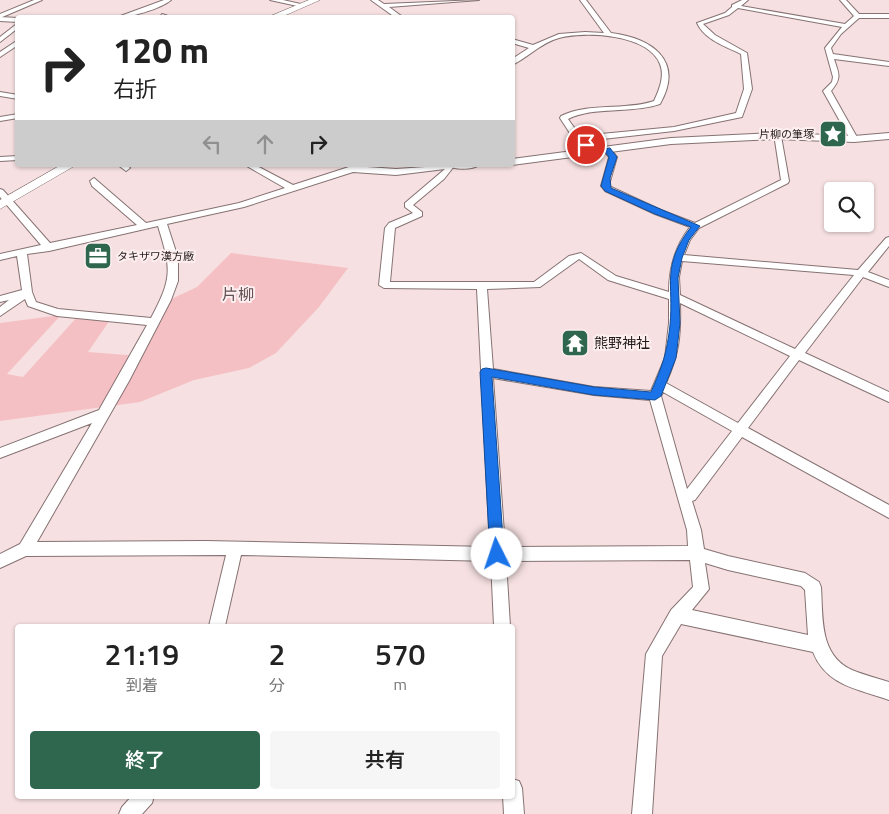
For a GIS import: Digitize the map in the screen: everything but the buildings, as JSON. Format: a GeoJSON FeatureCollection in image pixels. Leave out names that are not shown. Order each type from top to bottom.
{"type":"FeatureCollection","features":[{"type":"Feature","properties":{"kind":"main road"},"geometry":{"type":"LineString","coordinates":[[277,15],[316,0]]}},
{"type":"Feature","properties":{"kind":"main road"},"geometry":{"type":"LineString","coordinates":[[2,199],[66,167]]}},
{"type":"Feature","properties":{"kind":"street"},"geometry":{"type":"LineString","coordinates":[[0,17],[38,0]]}},
{"type":"Feature","properties":{"kind":"street"},"geometry":{"type":"LineString","coordinates":[[123,15],[138,9],[160,5],[168,0]]}},
{"type":"Feature","properties":{"kind":"street"},"geometry":{"type":"LineString","coordinates":[[273,0],[302,5]]}},
{"type":"Feature","properties":{"kind":"street"},"geometry":{"type":"LineString","coordinates":[[374,0],[398,15]]}},
{"type":"Feature","properties":{"kind":"street"},"geometry":{"type":"LineString","coordinates":[[384,6],[476,0]]}},
{"type":"Feature","properties":{"kind":"street"},"geometry":{"type":"LineString","coordinates":[[583,0],[609,35]]}},
{"type":"Feature","properties":{"kind":"street"},"geometry":{"type":"LineString","coordinates":[[578,139],[674,129],[739,115],[748,88],[744,53],[710,35],[701,27],[700,23],[727,14],[734,6],[745,0]]}},
{"type":"Feature","properties":{"kind":"street"},"geometry":{"type":"LineString","coordinates":[[843,0],[857,16]]}},
{"type":"Feature","properties":{"kind":"street"},"geometry":{"type":"LineString","coordinates":[[734,6],[846,26]]}},
{"type":"Feature","properties":{"kind":"street"},"geometry":{"type":"LineString","coordinates":[[854,139],[827,91],[835,82],[828,48],[831,42],[857,16],[889,16]]}},
{"type":"Feature","properties":{"kind":"street"},"geometry":{"type":"LineString","coordinates":[[0,17],[15,20]]}},
{"type":"Feature","properties":{"kind":"street"},"geometry":{"type":"LineString","coordinates":[[0,40],[15,28]]}},
{"type":"Feature","properties":{"kind":"street"},"geometry":{"type":"LineString","coordinates":[[515,61],[533,46],[568,34],[609,35],[645,44],[659,56],[663,61],[666,74],[662,93],[657,102],[636,109],[597,111],[569,115],[564,118],[578,139],[594,152]]}},
{"type":"Feature","properties":{"kind":"street"},"geometry":{"type":"LineString","coordinates":[[0,40],[15,42]]}},
{"type":"Feature","properties":{"kind":"street"},"geometry":{"type":"LineString","coordinates":[[515,42],[533,46]]}},
{"type":"Feature","properties":{"kind":"street"},"geometry":{"type":"LineString","coordinates":[[0,55],[15,44]]}},
{"type":"Feature","properties":{"kind":"street"},"geometry":{"type":"LineString","coordinates":[[830,56],[889,64]]}},
{"type":"Feature","properties":{"kind":"street"},"geometry":{"type":"LineString","coordinates":[[0,94],[15,96]]}},
{"type":"Feature","properties":{"kind":"street"},"geometry":{"type":"LineString","coordinates":[[0,119],[15,116]]}},
{"type":"Feature","properties":{"kind":"street"},"geometry":{"type":"LineString","coordinates":[[642,814],[654,654],[677,615],[701,589],[694,530],[682,494],[658,391],[671,358],[675,323],[674,278],[678,258],[685,240],[696,226],[786,181],[777,136]]}},
{"type":"Feature","properties":{"kind":"street"},"geometry":{"type":"LineString","coordinates":[[515,162],[671,140],[777,136],[854,139],[889,136]]}},
{"type":"Feature","properties":{"kind":"street"},"geometry":{"type":"LineString","coordinates":[[607,150],[613,157],[606,178],[605,186],[608,189],[658,212],[696,226]]}},
{"type":"Feature","properties":{"kind":"street"},"geometry":{"type":"LineString","coordinates":[[0,159],[15,158]]}},
{"type":"Feature","properties":{"kind":"street"},"geometry":{"type":"LineString","coordinates":[[253,167],[292,188]]}},
{"type":"Feature","properties":{"kind":"street"},"geometry":{"type":"LineString","coordinates":[[0,257],[146,227],[242,204],[352,169],[396,172],[436,167]]}},
{"type":"Feature","properties":{"kind":"street"},"geometry":{"type":"LineString","coordinates":[[451,167],[442,180],[417,196],[408,205],[418,214],[392,224],[384,285],[536,285],[573,258],[581,256],[612,278],[675,297],[889,397]]}},
{"type":"Feature","properties":{"kind":"street"},"geometry":{"type":"LineString","coordinates":[[94,180],[95,184],[146,227]]}},
{"type":"Feature","properties":{"kind":"street"},"geometry":{"type":"LineString","coordinates":[[2,199],[49,248]]}},
{"type":"Feature","properties":{"kind":"street"},"geometry":{"type":"LineString","coordinates":[[25,549],[156,322],[173,280],[173,258],[162,223]]}},
{"type":"Feature","properties":{"kind":"street"},"geometry":{"type":"LineString","coordinates":[[682,494],[690,496],[840,298],[889,240]]}},
{"type":"Feature","properties":{"kind":"street"},"geometry":{"type":"LineString","coordinates":[[22,254],[27,292],[32,304],[56,312],[156,322]]}},
{"type":"Feature","properties":{"kind":"street"},"geometry":{"type":"LineString","coordinates":[[678,258],[862,273],[889,284]]}},
{"type":"Feature","properties":{"kind":"street"},"geometry":{"type":"LineString","coordinates":[[482,286],[502,624]]}},
{"type":"Feature","properties":{"kind":"street"},"geometry":{"type":"LineString","coordinates":[[0,299],[27,292]]}},
{"type":"Feature","properties":{"kind":"street"},"geometry":{"type":"LineString","coordinates":[[0,312],[27,292]]}},
{"type":"Feature","properties":{"kind":"street"},"geometry":{"type":"LineString","coordinates":[[486,372],[594,391],[658,391],[739,429],[889,512]]}},
{"type":"Feature","properties":{"kind":"street"},"geometry":{"type":"LineString","coordinates":[[0,453],[102,414]]}},
{"type":"Feature","properties":{"kind":"street"},"geometry":{"type":"LineString","coordinates":[[0,561],[25,549],[235,549],[497,554],[696,553],[728,563],[805,580],[813,587],[818,645],[827,663],[837,672],[889,691]]}},
{"type":"Feature","properties":{"kind":"street"},"geometry":{"type":"LineString","coordinates":[[217,624],[235,549]]}},
{"type":"Feature","properties":{"kind":"street"},"geometry":{"type":"LineString","coordinates":[[677,615],[818,645]]}},
{"type":"Feature","properties":{"kind":"street"},"geometry":{"type":"LineString","coordinates":[[129,814],[142,799]]}},
{"type":"Feature","properties":{"kind":"street"},"geometry":{"type":"LineString","coordinates":[[513,799],[514,814]]}},
{"type":"Feature","properties":{"kind":"shaded area"},"geometry":{"type":"Polygon","coordinates":[[[231,253],[348,268],[319,307],[276,353],[249,368],[194,380],[140,402],[0,421],[0,323],[61,315],[7,374],[23,377],[78,316],[110,320],[88,352],[139,356],[167,301],[197,287],[231,253]]]}},
{"type":"Feature","properties":{"kind":"place","name":"片柳の筆塚"},"geometry":{"type":"Point","coordinates":[833,134]}},
{"type":"Feature","properties":{"kind":"place","name":"タキザワ漢方廠"},"geometry":{"type":"Point","coordinates":[98,256]}},
{"type":"Feature","properties":{"kind":"place","name":"熊野神社"},"geometry":{"type":"Point","coordinates":[575,343]}},
{"type":"Feature","properties":{"kind":"district","name":"片柳"},"geometry":{"type":"Point","coordinates":[238,294]}},
{"type":"Feature","properties":{"kind":"route"},"geometry":{"type":"LineString","coordinates":[[497,554],[486,372],[594,391],[655,396],[661,386],[671,358],[675,323],[674,278],[678,258],[685,240],[696,226],[658,212],[608,189],[605,186],[606,178],[613,157],[607,150],[594,152],[586,145]]}}]}
